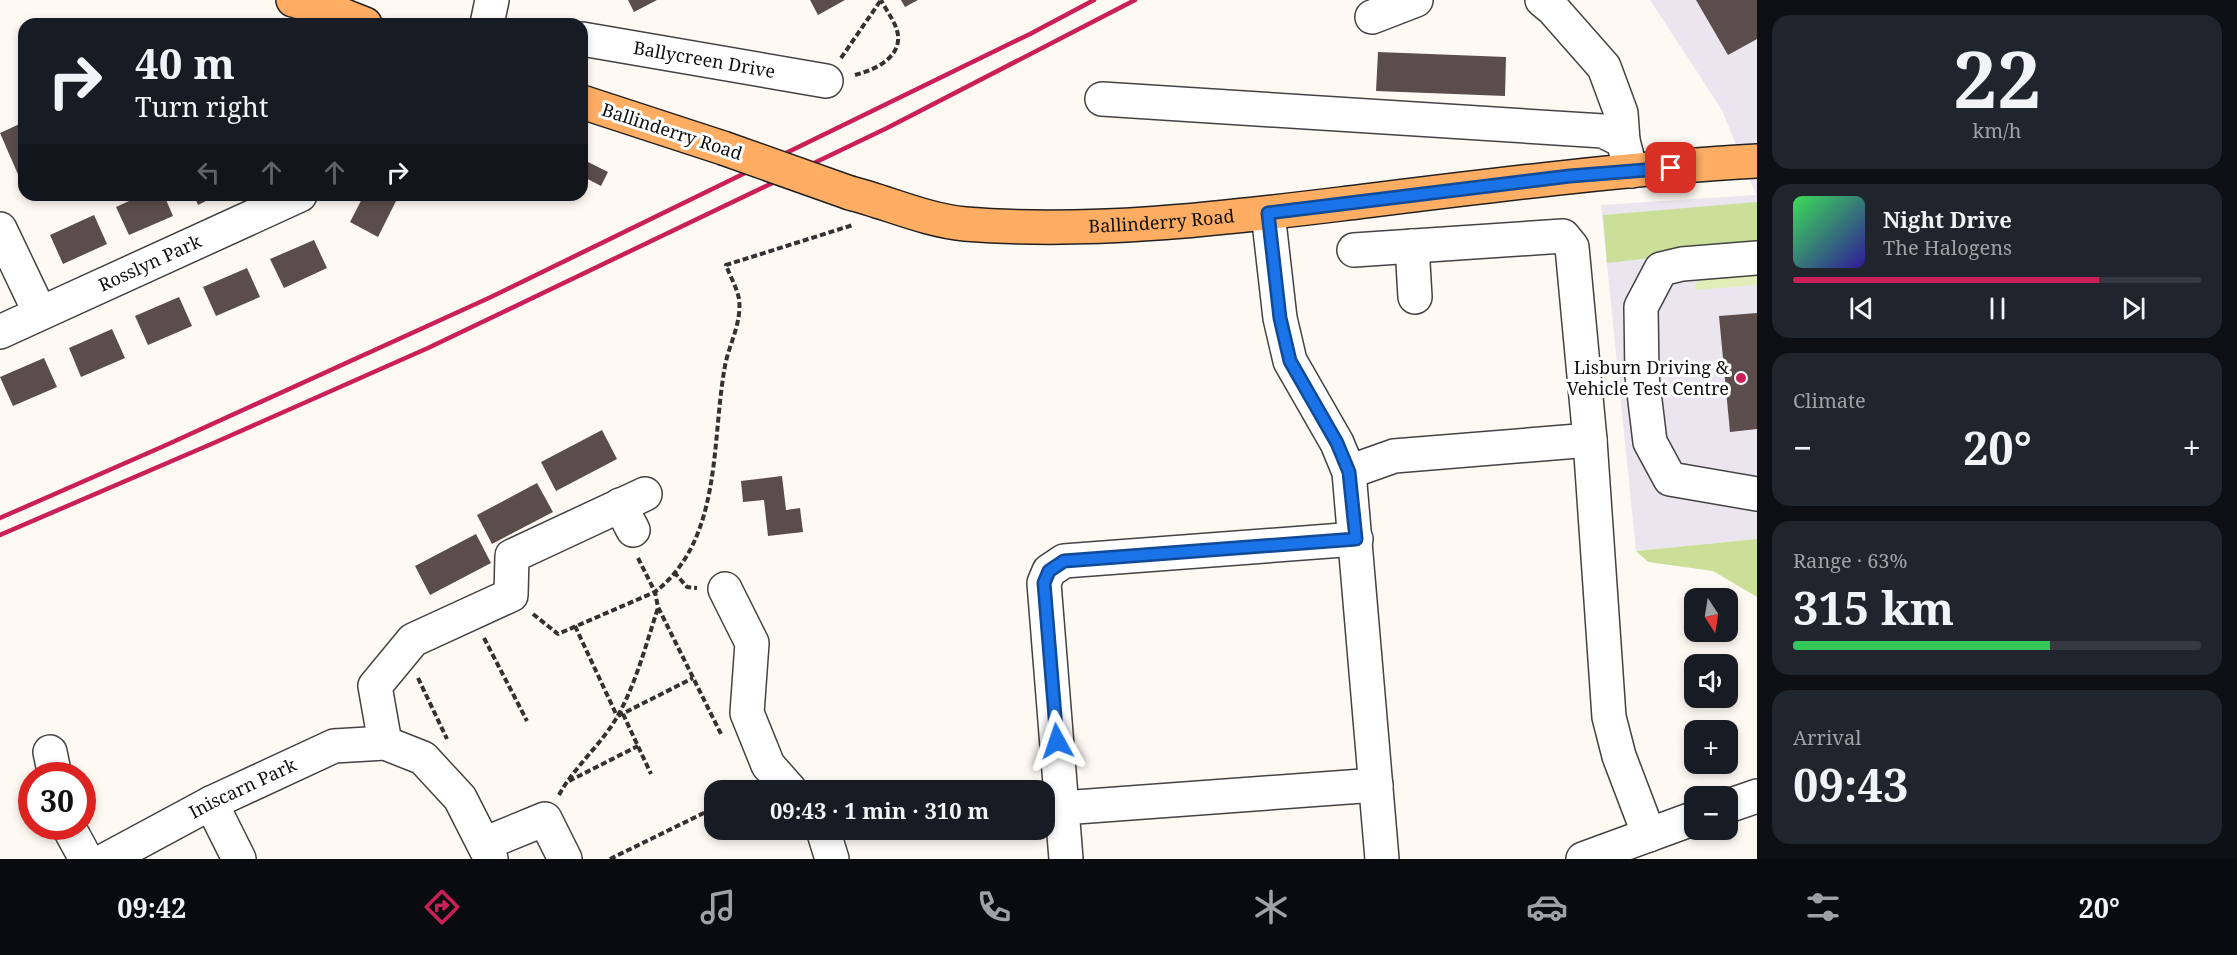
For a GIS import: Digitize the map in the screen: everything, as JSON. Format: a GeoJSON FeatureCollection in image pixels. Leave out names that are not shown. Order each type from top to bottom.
{"type":"FeatureCollection","features":[{"type":"Feature","properties":{"kind":"main road"},"geometry":{"type":"LineString","coordinates":[[300,1],[348,18]]}},
{"type":"Feature","properties":{"kind":"main road","name":"Ballinderry Road"},"geometry":{"type":"LineString","coordinates":[[588,104],[919,216],[964,224],[1049,227],[1144,224],[1268,213],[1570,176],[1627,156],[1757,161]]}},
{"type":"Feature","properties":{"kind":"street"},"geometry":{"type":"LineString","coordinates":[[1372,17],[1416,0]]}},
{"type":"Feature","properties":{"kind":"street"},"geometry":{"type":"LineString","coordinates":[[1542,0],[1553,9],[1604,67],[1621,113],[1627,156]]}},
{"type":"Feature","properties":{"kind":"street","name":"Ballycreen Drive"},"geometry":{"type":"LineString","coordinates":[[588,40],[826,81]]}},
{"type":"Feature","properties":{"kind":"street"},"geometry":{"type":"LineString","coordinates":[[1102,99],[1603,131],[1627,156]]}},
{"type":"Feature","properties":{"kind":"street","name":"Rosslyn Park"},"geometry":{"type":"LineString","coordinates":[[0,332],[287,201]]}},
{"type":"Feature","properties":{"kind":"street"},"geometry":{"type":"LineString","coordinates":[[1268,213],[1280,318],[1290,361],[1337,443],[1349,472],[1382,859]]}},
{"type":"Feature","properties":{"kind":"street"},"geometry":{"type":"LineString","coordinates":[[0,229],[40,313]]}},
{"type":"Feature","properties":{"kind":"street"},"geometry":{"type":"LineString","coordinates":[[1354,250],[1563,236],[1572,247],[1590,440],[1609,717],[1619,756],[1649,835]]}},
{"type":"Feature","properties":{"kind":"street"},"geometry":{"type":"LineString","coordinates":[[1412,246],[1415,297]]}},
{"type":"Feature","properties":{"kind":"street"},"geometry":{"type":"LineString","coordinates":[[1757,258],[1682,264],[1661,269],[1641,308],[1642,376],[1650,442],[1670,479],[1757,494]]}},
{"type":"Feature","properties":{"kind":"street"},"geometry":{"type":"LineString","coordinates":[[1349,472],[1394,456],[1590,440]]}},
{"type":"Feature","properties":{"kind":"street"},"geometry":{"type":"LineString","coordinates":[[385,743],[375,686],[413,640],[511,595],[512,556],[633,510]]}},
{"type":"Feature","properties":{"kind":"street"},"geometry":{"type":"LineString","coordinates":[[1066,859],[1044,583],[1049,571],[1064,561],[1356,539]]}},
{"type":"Feature","properties":{"kind":"street"},"geometry":{"type":"LineString","coordinates":[[725,589],[752,643],[747,713],[768,765],[781,780]]}},
{"type":"Feature","properties":{"kind":"street","name":"Iniscarn Park"},"geometry":{"type":"LineString","coordinates":[[107,859],[211,804],[334,746],[385,743],[423,758],[460,798],[488,852]]}},
{"type":"Feature","properties":{"kind":"street"},"geometry":{"type":"LineString","coordinates":[[1062,808],[1376,785]]}},
{"type":"Feature","properties":{"kind":"street"},"geometry":{"type":"LineString","coordinates":[[1738,803],[1757,796]]}},
{"type":"Feature","properties":{"kind":"street"},"geometry":{"type":"LineString","coordinates":[[211,804],[239,859]]}},
{"type":"Feature","properties":{"kind":"street"},"geometry":{"type":"LineString","coordinates":[[488,852],[545,819],[566,859]]}},
{"type":"Feature","properties":{"kind":"street"},"geometry":{"type":"LineString","coordinates":[[1583,859],[1684,822]]}},
{"type":"Feature","properties":{"kind":"street"},"geometry":{"type":"LineString","coordinates":[[76,840],[86,859]]}},
{"type":"Feature","properties":{"kind":"street"},"geometry":{"type":"LineString","coordinates":[[826,840],[832,859]]}},
{"type":"Feature","properties":{"kind":"path"},"geometry":{"type":"LineString","coordinates":[[881,0],[896,26],[898,39],[891,58],[877,68],[826,81],[881,0]]}},
{"type":"Feature","properties":{"kind":"path"},"geometry":{"type":"LineString","coordinates":[[511,595],[558,634],[655,592],[668,581],[692,546],[706,505],[716,457],[725,365],[739,320],[739,298],[726,265],[859,223],[844,217],[852,194]]}},
{"type":"Feature","properties":{"kind":"path"},"geometry":{"type":"LineString","coordinates":[[633,510],[633,548],[655,592],[658,607],[723,739]]}},
{"type":"Feature","properties":{"kind":"path"},"geometry":{"type":"LineString","coordinates":[[545,819],[565,783],[589,757],[620,716],[658,607]]}},
{"type":"Feature","properties":{"kind":"path"},"geometry":{"type":"LineString","coordinates":[[472,613],[527,721]]}},
{"type":"Feature","properties":{"kind":"path"},"geometry":{"type":"LineString","coordinates":[[575,626],[651,774]]}},
{"type":"Feature","properties":{"kind":"path"},"geometry":{"type":"LineString","coordinates":[[404,651],[451,747]]}},
{"type":"Feature","properties":{"kind":"path"},"geometry":{"type":"LineString","coordinates":[[620,716],[693,678]]}},
{"type":"Feature","properties":{"kind":"path"},"geometry":{"type":"LineString","coordinates":[[565,783],[638,747]]}},
{"type":"Feature","properties":{"kind":"path"},"geometry":{"type":"LineString","coordinates":[[610,859],[704,813]]}},
{"type":"Feature","properties":{"kind":"shaded area"},"geometry":{"type":"Polygon","coordinates":[[[1650,0],[1757,0],[1757,539],[1636,551],[1601,205],[1756,195],[1722,110],[1650,0]]]}},
{"type":"Feature","properties":{"kind":"green space"},"geometry":{"type":"Polygon","coordinates":[[[1757,202],[1757,246],[1607,263],[1603,215],[1757,202]]]}},
{"type":"Feature","properties":{"kind":"green space"},"geometry":{"type":"Polygon","coordinates":[[[1757,275],[1757,285],[1696,290],[1695,285],[1698,280],[1757,275]]]}},
{"type":"Feature","properties":{"kind":"green space"},"geometry":{"type":"Polygon","coordinates":[[[1757,539],[1757,597],[1713,571],[1648,562],[1636,551],[1757,539]]]}},
{"type":"Feature","properties":{"kind":"building"},"geometry":{"type":"Polygon","coordinates":[[[628,0],[657,0],[634,12],[628,0]]]}},
{"type":"Feature","properties":{"kind":"building"},"geometry":{"type":"Polygon","coordinates":[[[810,0],[845,0],[818,15],[810,0]]]}},
{"type":"Feature","properties":{"kind":"building"},"geometry":{"type":"Polygon","coordinates":[[[901,0],[918,0],[905,7],[901,0]]]}},
{"type":"Feature","properties":{"kind":"building"},"geometry":{"type":"Polygon","coordinates":[[[1696,0],[1757,0],[1757,39],[1728,55],[1696,0]]]}},
{"type":"Feature","properties":{"kind":"building"},"geometry":{"type":"Polygon","coordinates":[[[1378,52],[1506,57],[1505,96],[1376,91],[1378,52]]]}},
{"type":"Feature","properties":{"kind":"building"},"geometry":{"type":"Polygon","coordinates":[[[18,125],[18,174],[0,133],[18,125]]]}},
{"type":"Feature","properties":{"kind":"building"},"geometry":{"type":"Polygon","coordinates":[[[588,162],[608,172],[601,186],[588,179],[588,162]]]}},
{"type":"Feature","properties":{"kind":"building"},"geometry":{"type":"Polygon","coordinates":[[[129,201],[167,201],[173,216],[129,235],[116,207],[129,201]]]}},
{"type":"Feature","properties":{"kind":"building"},"geometry":{"type":"Polygon","coordinates":[[[361,201],[396,201],[378,237],[350,222],[361,201]]]}},
{"type":"Feature","properties":{"kind":"building"},"geometry":{"type":"Polygon","coordinates":[[[94,215],[107,244],[63,264],[50,235],[94,215]]]}},
{"type":"Feature","properties":{"kind":"building"},"geometry":{"type":"Polygon","coordinates":[[[314,240],[327,268],[284,288],[270,259],[314,240]]]}},
{"type":"Feature","properties":{"kind":"building"},"geometry":{"type":"Polygon","coordinates":[[[247,268],[260,297],[216,316],[203,287],[247,268]]]}},
{"type":"Feature","properties":{"kind":"building"},"geometry":{"type":"Polygon","coordinates":[[[179,297],[192,326],[148,345],[135,316],[179,297]]]}},
{"type":"Feature","properties":{"kind":"building","name":"Lisburn Driving & Vehicle Test Centre"},"geometry":{"type":"Polygon","coordinates":[[[1757,313],[1757,429],[1730,432],[1719,316],[1757,313]]]}},
{"type":"Feature","properties":{"kind":"building"},"geometry":{"type":"Polygon","coordinates":[[[112,329],[125,358],[81,377],[69,348],[112,329]]]}},
{"type":"Feature","properties":{"kind":"building"},"geometry":{"type":"Polygon","coordinates":[[[44,358],[57,387],[13,406],[0,377],[44,358]]]}},
{"type":"Feature","properties":{"kind":"building"},"geometry":{"type":"Polygon","coordinates":[[[602,430],[617,459],[556,491],[541,462],[602,430]]]}},
{"type":"Feature","properties":{"kind":"building"},"geometry":{"type":"Polygon","coordinates":[[[782,476],[786,510],[800,508],[803,532],[768,536],[764,500],[743,502],[741,481],[782,476]]]}},
{"type":"Feature","properties":{"kind":"building"},"geometry":{"type":"Polygon","coordinates":[[[537,483],[553,512],[492,544],[477,515],[537,483]]]}},
{"type":"Feature","properties":{"kind":"building"},"geometry":{"type":"Polygon","coordinates":[[[476,534],[491,563],[430,595],[415,566],[476,534]]]}},
{"type":"Feature","properties":{"kind":"railway"},"geometry":{"type":"LineString","coordinates":[[0,518],[491,297],[1030,34],[1094,0]]}},
{"type":"Feature","properties":{"kind":"railway"},"geometry":{"type":"LineString","coordinates":[[0,535],[428,348],[887,128],[1135,0]]}},
{"type":"Feature","properties":{"kind":"place","name":"Lisburn Driving & Vehicle Test Centre"},"geometry":{"type":"Point","coordinates":[1741,378]}},
{"type":"Feature","properties":{"kind":"route"},"geometry":{"type":"LineString","coordinates":[[1057,741],[1044,583],[1049,571],[1064,561],[1356,539],[1349,472],[1337,443],[1290,361],[1280,318],[1268,213],[1570,176],[1671,168]]}}]}
